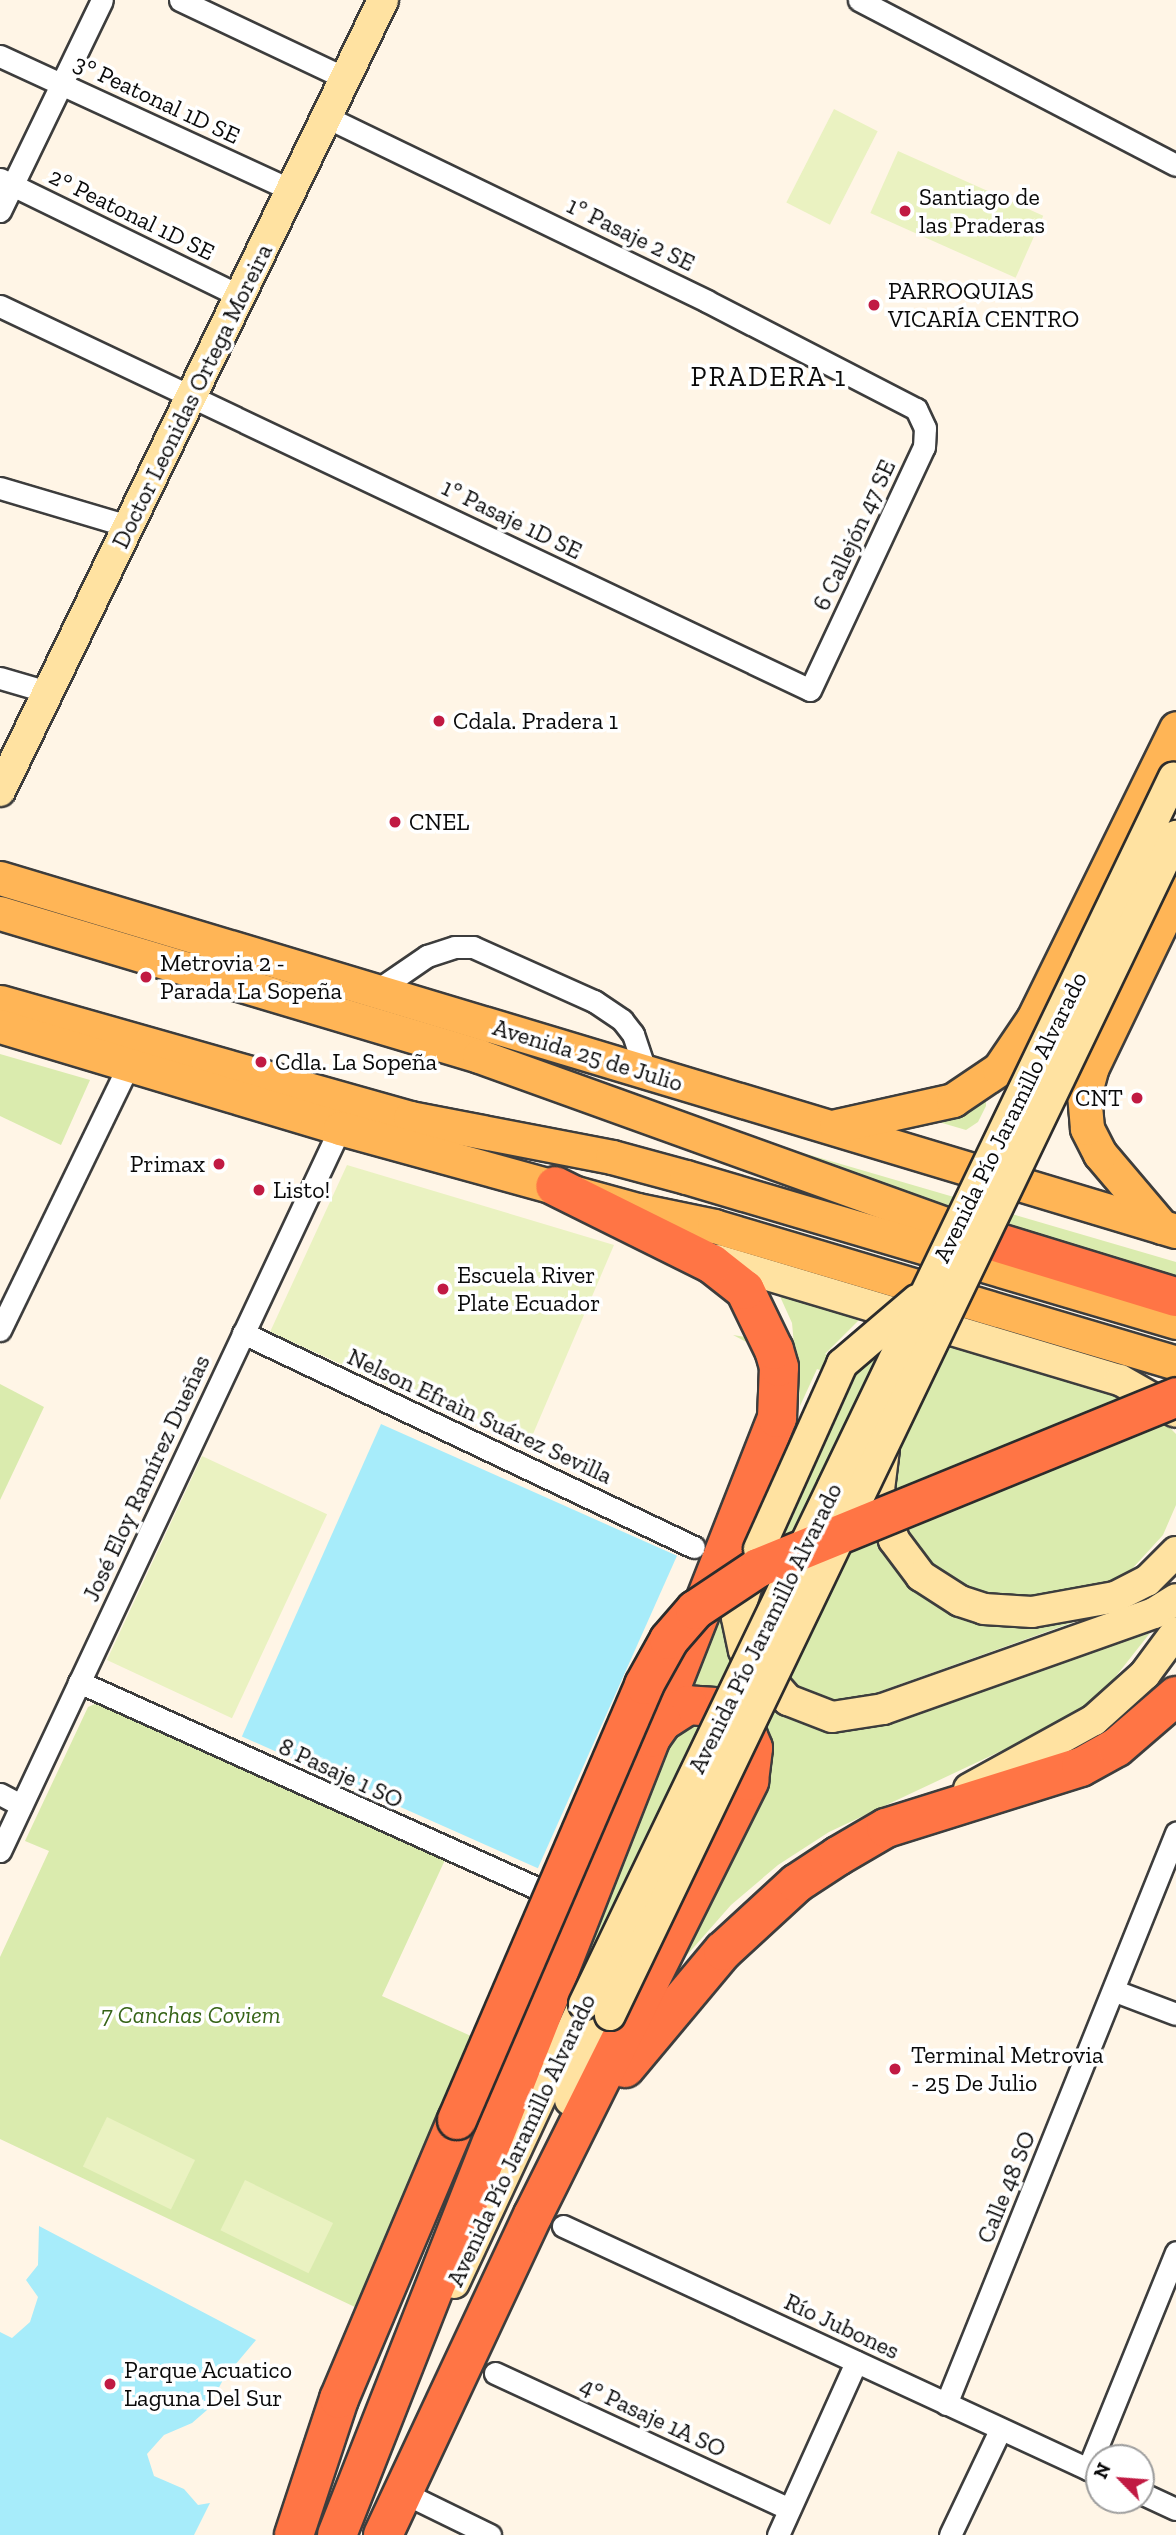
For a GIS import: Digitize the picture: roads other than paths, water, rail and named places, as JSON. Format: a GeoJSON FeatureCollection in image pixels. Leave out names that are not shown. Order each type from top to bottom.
{"type":"FeatureCollection","features":[{"type":"Feature","properties":{"kind":"highway"},"geometry":{"type":"LineString","coordinates":[[337,2535],[360,2486],[646,1745],[766,1447],[779,1396],[775,1350],[744,1290],[712,1264],[680,1247],[624,1224],[555,1186]]}},
{"type":"Feature","properties":{"kind":"highway"},"geometry":{"type":"LineString","coordinates":[[1001,1244],[1176,1297]]}},
{"type":"Feature","properties":{"kind":"highway"},"geometry":{"type":"LineString","coordinates":[[294,2535],[344,2388],[644,1685],[669,1640],[695,1610],[758,1568],[1176,1397]]}},
{"type":"Feature","properties":{"kind":"highway"},"geometry":{"type":"LineString","coordinates":[[383,2535],[477,2334],[548,2220],[622,2073],[687,1990],[797,1883],[886,1828],[1045,1782],[1117,1747],[1176,1696]]}},
{"type":"Feature","properties":{"kind":"highway"},"geometry":{"type":"LineString","coordinates":[[548,2220],[749,1781],[753,1748],[748,1736],[732,1715],[715,1707],[688,1705],[675,1712],[646,1745]]}},
{"type":"Feature","properties":{"kind":"main road","name":"Doctor Leonidas Ortega Moreira"},"geometry":{"type":"LineString","coordinates":[[0,791],[383,0]]}},
{"type":"Feature","properties":{"kind":"main road"},"geometry":{"type":"LineString","coordinates":[[830,1127],[953,1101],[999,1069],[1033,1019],[1176,728]]}},
{"type":"Feature","properties":{"kind":"main road","name":"Avenida Pío Jaramillo Alvarado"},"geometry":{"type":"LineString","coordinates":[[477,2334],[597,2010],[930,1283],[1175,775]]}},
{"type":"Feature","properties":{"kind":"main road","name":"Avenida Pío Jaramillo Alvarado"},"geometry":{"type":"LineString","coordinates":[[360,2486],[888,1430],[1176,836]]}},
{"type":"Feature","properties":{"kind":"main road","name":"Avenida 25 de Julio"},"geometry":{"type":"LineString","coordinates":[[0,878],[1169,1229]]}},
{"type":"Feature","properties":{"kind":"main road"},"geometry":{"type":"LineString","coordinates":[[1169,1229],[1100,1154],[1087,1128],[1084,1096],[1091,1069],[1176,892]]}},
{"type":"Feature","properties":{"kind":"main road","name":"Avenida 25 de Julio"},"geometry":{"type":"LineString","coordinates":[[0,913],[479,1056],[1001,1244]]}},
{"type":"Feature","properties":{"kind":"main road"},"geometry":{"type":"LineString","coordinates":[[0,1002],[410,1118],[649,1167],[1176,1322]]}},
{"type":"Feature","properties":{"kind":"main road"},"geometry":{"type":"LineString","coordinates":[[0,1026],[340,1128],[714,1226],[1176,1363]]}},
{"type":"Feature","properties":{"kind":"main road"},"geometry":{"type":"LineString","coordinates":[[479,1056],[646,1073]]}},
{"type":"Feature","properties":{"kind":"main road"},"geometry":{"type":"LineString","coordinates":[[410,1118],[555,1186]]}},
{"type":"Feature","properties":{"kind":"main road"},"geometry":{"type":"LineString","coordinates":[[680,1247],[1120,1380],[1176,1412]]}},
{"type":"Feature","properties":{"kind":"main road"},"geometry":{"type":"LineString","coordinates":[[930,1283],[912,1307],[842,1364],[759,1549],[737,1618],[744,1650],[788,1700],[832,1717],[883,1709],[1154,1614],[1176,1599]]}},
{"type":"Feature","properties":{"kind":"main road"},"geometry":{"type":"LineString","coordinates":[[888,1430],[879,1490],[885,1518],[921,1576],[960,1601],[984,1609],[1032,1612],[1115,1597],[1147,1581],[1176,1552]]}},
{"type":"Feature","properties":{"kind":"main road"},"geometry":{"type":"LineString","coordinates":[[886,1828],[979,1784],[1094,1720],[1145,1674],[1176,1632]]}},
{"type":"Feature","properties":{"kind":"street"},"geometry":{"type":"LineString","coordinates":[[0,211],[6,182],[61,84],[102,0]]}},
{"type":"Feature","properties":{"kind":"street"},"geometry":{"type":"LineString","coordinates":[[180,0],[345,78]]}},
{"type":"Feature","properties":{"kind":"street"},"geometry":{"type":"LineString","coordinates":[[859,0],[1176,165]]}},
{"type":"Feature","properties":{"kind":"street","name":"3° Peatonal 1D SE"},"geometry":{"type":"LineString","coordinates":[[0,56],[291,190]]}},
{"type":"Feature","properties":{"kind":"street","name":"1º Pasaje 2 SE"},"geometry":{"type":"LineString","coordinates":[[327,117],[909,403]]}},
{"type":"Feature","properties":{"kind":"street","name":"2° Peatonal 1D SE"},"geometry":{"type":"LineString","coordinates":[[6,182],[240,296]]}},
{"type":"Feature","properties":{"kind":"street","name":"1º Pasaje 1D SE"},"geometry":{"type":"LineString","coordinates":[[0,306],[810,690]]}},
{"type":"Feature","properties":{"kind":"street","name":"6 Callejón 47 SE"},"geometry":{"type":"LineString","coordinates":[[810,690],[924,447],[925,428],[909,403]]}},
{"type":"Feature","properties":{"kind":"street"},"geometry":{"type":"LineString","coordinates":[[0,488],[128,526]]}},
{"type":"Feature","properties":{"kind":"street"},"geometry":{"type":"LineString","coordinates":[[0,678],[48,692]]}},
{"type":"Feature","properties":{"kind":"street"},"geometry":{"type":"LineString","coordinates":[[376,991],[427,956],[455,947],[473,947],[594,1001],[622,1020],[633,1034],[646,1073]]}},
{"type":"Feature","properties":{"kind":"street"},"geometry":{"type":"LineString","coordinates":[[0,1330],[129,1064]]}},
{"type":"Feature","properties":{"kind":"street","name":"José Eloy Ramírez Dueñas"},"geometry":{"type":"LineString","coordinates":[[0,1851],[340,1128]]}},
{"type":"Feature","properties":{"kind":"street","name":"Nelson Efraìn Suárez Sevilla"},"geometry":{"type":"LineString","coordinates":[[243,1333],[694,1547]]}},
{"type":"Feature","properties":{"kind":"street","name":"8 Pasaje 1 SO"},"geometry":{"type":"LineString","coordinates":[[79,1682],[582,1909]]}},
{"type":"Feature","properties":{"kind":"street"},"geometry":{"type":"LineString","coordinates":[[0,1794],[21,1805]]}},
{"type":"Feature","properties":{"kind":"street","name":"Calle 48 SO"},"geometry":{"type":"LineString","coordinates":[[946,2404],[1115,1991],[1176,1833]]}},
{"type":"Feature","properties":{"kind":"street"},"geometry":{"type":"LineString","coordinates":[[1115,1991],[1176,2014]]}},
{"type":"Feature","properties":{"kind":"street","name":"Río Jubones"},"geometry":{"type":"LineString","coordinates":[[548,2220],[1085,2468]]}},
{"type":"Feature","properties":{"kind":"street"},"geometry":{"type":"LineString","coordinates":[[1104,2444],[1176,2252]]}},
{"type":"Feature","properties":{"kind":"street"},"geometry":{"type":"LineString","coordinates":[[778,2535],[856,2362]]}},
{"type":"Feature","properties":{"kind":"street","name":"4° Pasaje 1A SO"},"geometry":{"type":"LineString","coordinates":[[495,2373],[789,2509]]}},
{"type":"Feature","properties":{"kind":"street"},"geometry":{"type":"LineString","coordinates":[[950,2535],[1000,2430]]}},
{"type":"Feature","properties":{"kind":"street"},"geometry":{"type":"LineString","coordinates":[[402,2492],[490,2535]]}},
{"type":"Feature","properties":{"kind":"street"},"geometry":{"type":"LineString","coordinates":[[1155,2499],[1176,2509]]}},
{"type":"Feature","properties":{"kind":"water"},"geometry":{"type":"Polygon","coordinates":[[[381,1424],[677,1556],[538,1868],[242,1736],[381,1424]]]}},
{"type":"Feature","properties":{"kind":"water","name":"Parque Acuatico Laguna Del Sur"},"geometry":{"type":"Polygon","coordinates":[[[39,2226],[256,2340],[224,2378],[207,2410],[192,2423],[164,2435],[147,2454],[154,2476],[184,2489],[198,2505],[210,2503],[194,2535],[0,2535],[0,2332],[12,2338],[30,2322],[38,2297],[26,2280],[38,2265],[39,2226]]]}},
{"type":"Feature","properties":{"kind":"place","name":"Santiago de las Praderas"},"geometry":{"type":"Point","coordinates":[905,211]}},
{"type":"Feature","properties":{"kind":"place","name":"PARROQUIAS VICARÍA CENTRO"},"geometry":{"type":"Point","coordinates":[874,305]}},
{"type":"Feature","properties":{"kind":"place","name":"Cdala. Pradera 1"},"geometry":{"type":"Point","coordinates":[439,721]}},
{"type":"Feature","properties":{"kind":"place","name":"CNEL"},"geometry":{"type":"Point","coordinates":[395,822]}},
{"type":"Feature","properties":{"kind":"place","name":"Metrovia 2 - Parada La Sopeña"},"geometry":{"type":"Point","coordinates":[146,977]}},
{"type":"Feature","properties":{"kind":"place","name":"Cdla. La Sopeña"},"geometry":{"type":"Point","coordinates":[261,1062]}},
{"type":"Feature","properties":{"kind":"place","name":"CNT"},"geometry":{"type":"Point","coordinates":[1137,1098]}},
{"type":"Feature","properties":{"kind":"place","name":"Primax"},"geometry":{"type":"Point","coordinates":[219,1164]}},
{"type":"Feature","properties":{"kind":"place","name":"Listo!"},"geometry":{"type":"Point","coordinates":[259,1190]}},
{"type":"Feature","properties":{"kind":"place","name":"Escuela River Plate Ecuador"},"geometry":{"type":"Point","coordinates":[443,1289]}},
{"type":"Feature","properties":{"kind":"place","name":"Terminal Metrovia - 25 De Julio"},"geometry":{"type":"Point","coordinates":[895,2069]}},
{"type":"Feature","properties":{"kind":"place","name":"Parque Acuatico Laguna Del Sur"},"geometry":{"type":"Point","coordinates":[110,2384]}},
{"type":"Feature","properties":{"kind":"district","name":"PRADERA 1"},"geometry":{"type":"Point","coordinates":[769,377]}},
{"type":"Feature","properties":{"kind":"park label","name":"7 Canchas Coviem"},"geometry":{"type":"Point","coordinates":[191,2015]}}]}
